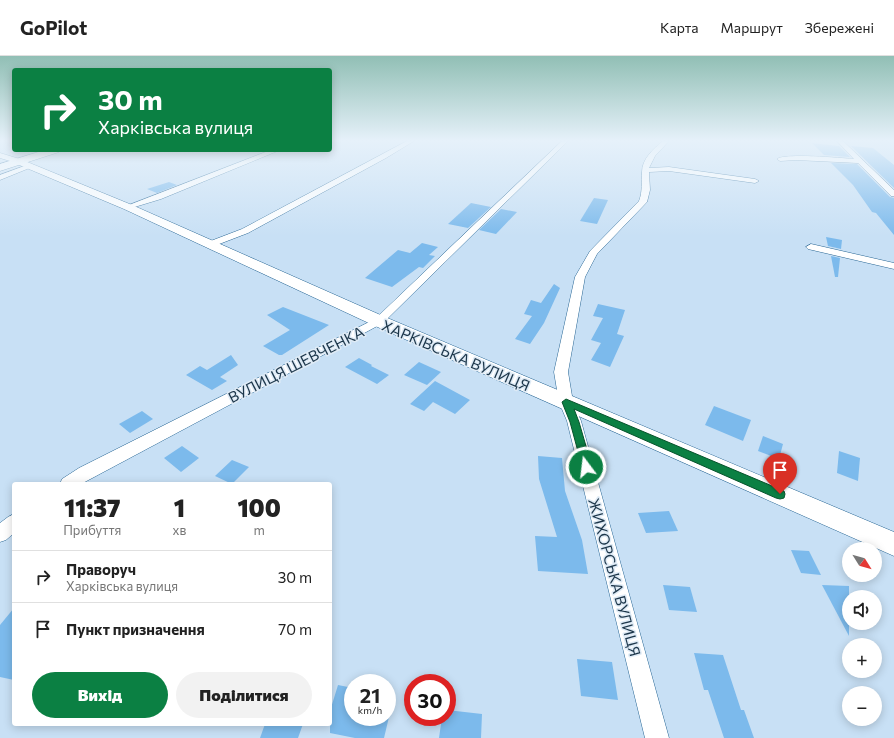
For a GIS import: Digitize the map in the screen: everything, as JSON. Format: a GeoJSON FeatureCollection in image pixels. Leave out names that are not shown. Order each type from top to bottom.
{"type":"FeatureCollection","features":[{"type":"Feature","properties":{"kind":"main road","name":"ХАРКІВСЬКА ВУЛИЦЯ"},"geometry":{"type":"LineString","coordinates":[[46,173],[211,244],[379,322],[894,544]]}},
{"type":"Feature","properties":{"kind":"street"},"geometry":{"type":"LineString","coordinates":[[0,178],[9,173]]}},
{"type":"Feature","properties":{"kind":"street"},"geometry":{"type":"LineString","coordinates":[[128,207],[219,173]]}},
{"type":"Feature","properties":{"kind":"street"},"geometry":{"type":"LineString","coordinates":[[211,244],[245,231],[354,173]]}},
{"type":"Feature","properties":{"kind":"street","name":"ВУЛИЦЯ ШЕВЧЕНКА"},"geometry":{"type":"LineString","coordinates":[[71,482],[85,473],[379,322],[530,173]]}},
{"type":"Feature","properties":{"kind":"street","name":"ЖИХОРСЬКА ВУЛИЦЯ"},"geometry":{"type":"LineString","coordinates":[[645,173],[647,194],[643,202],[593,253],[580,277],[561,372],[566,402],[574,422],[657,738]]}},
{"type":"Feature","properties":{"kind":"street"},"geometry":{"type":"LineString","coordinates":[[696,173],[755,181]]}},
{"type":"Feature","properties":{"kind":"street"},"geometry":{"type":"LineString","coordinates":[[873,173],[894,194]]}},
{"type":"Feature","properties":{"kind":"street"},"geometry":{"type":"LineString","coordinates":[[811,247],[894,266]]}},
{"type":"Feature","properties":{"kind":"street"},"geometry":{"type":"LineString","coordinates":[[0,534],[12,524]]}},
{"type":"Feature","properties":{"kind":"building"},"geometry":{"type":"Polygon","coordinates":[[[841,173],[866,173],[890,197],[894,198],[894,235],[876,213],[872,212],[853,185],[841,173]]]}},
{"type":"Feature","properties":{"kind":"building"},"geometry":{"type":"Polygon","coordinates":[[[878,173],[894,173],[894,188],[878,173]]]}},
{"type":"Feature","properties":{"kind":"building"},"geometry":{"type":"Polygon","coordinates":[[[169,182],[177,185],[157,193],[147,189],[169,182]]]}},
{"type":"Feature","properties":{"kind":"building"},"geometry":{"type":"Polygon","coordinates":[[[594,198],[608,200],[597,224],[580,221],[594,198]]]}},
{"type":"Feature","properties":{"kind":"building"},"geometry":{"type":"Polygon","coordinates":[[[471,203],[491,207],[468,228],[448,224],[471,203]]]}},
{"type":"Feature","properties":{"kind":"building"},"geometry":{"type":"Polygon","coordinates":[[[501,209],[517,212],[496,234],[479,230],[501,209]]]}},
{"type":"Feature","properties":{"kind":"building"},"geometry":{"type":"Polygon","coordinates":[[[826,237],[842,240],[841,249],[828,246],[826,237]]]}},
{"type":"Feature","properties":{"kind":"building"},"geometry":{"type":"Polygon","coordinates":[[[422,243],[438,247],[429,255],[435,256],[423,268],[419,267],[392,287],[365,278],[398,250],[410,253],[422,243]]]}},
{"type":"Feature","properties":{"kind":"building"},"geometry":{"type":"Polygon","coordinates":[[[831,256],[840,258],[838,277],[835,277],[831,256]]]}},
{"type":"Feature","properties":{"kind":"building"},"geometry":{"type":"Polygon","coordinates":[[[554,284],[560,288],[544,323],[530,344],[515,339],[532,316],[524,314],[531,300],[541,303],[554,284]]]}},
{"type":"Feature","properties":{"kind":"building"},"geometry":{"type":"Polygon","coordinates":[[[598,304],[625,310],[617,334],[624,336],[610,367],[591,360],[601,343],[591,340],[603,318],[593,316],[598,304]]]}},
{"type":"Feature","properties":{"kind":"building"},"geometry":{"type":"Polygon","coordinates":[[[283,307],[329,325],[282,355],[279,355],[263,346],[290,330],[267,315],[283,307]]]}},
{"type":"Feature","properties":{"kind":"building"},"geometry":{"type":"Polygon","coordinates":[[[231,355],[238,365],[220,377],[227,381],[212,390],[186,375],[200,366],[207,370],[231,355]]]}},
{"type":"Feature","properties":{"kind":"building"},"geometry":{"type":"Polygon","coordinates":[[[359,358],[389,375],[377,384],[345,367],[359,358]]]}},
{"type":"Feature","properties":{"kind":"building"},"geometry":{"type":"Polygon","coordinates":[[[419,362],[441,372],[427,385],[404,375],[419,362]]]}},
{"type":"Feature","properties":{"kind":"building"},"geometry":{"type":"Polygon","coordinates":[[[435,381],[470,400],[455,414],[433,402],[424,411],[410,404],[435,381]]]}},
{"type":"Feature","properties":{"kind":"building"},"geometry":{"type":"Polygon","coordinates":[[[714,406],[751,420],[743,441],[705,425],[714,406]]]}},
{"type":"Feature","properties":{"kind":"building"},"geometry":{"type":"Polygon","coordinates":[[[142,411],[153,419],[130,433],[119,424],[142,411]]]}},
{"type":"Feature","properties":{"kind":"building"},"geometry":{"type":"Polygon","coordinates":[[[763,436],[783,444],[779,459],[758,451],[763,436]]]}},
{"type":"Feature","properties":{"kind":"building"},"geometry":{"type":"Polygon","coordinates":[[[182,446],[199,458],[181,472],[164,458],[182,446]]]}},
{"type":"Feature","properties":{"kind":"building"},"geometry":{"type":"Polygon","coordinates":[[[839,451],[860,458],[858,481],[837,473],[839,451]]]}},
{"type":"Feature","properties":{"kind":"building"},"geometry":{"type":"Polygon","coordinates":[[[538,456],[562,458],[565,491],[582,540],[588,574],[538,571],[535,536],[557,537],[539,479],[538,456]]]}},
{"type":"Feature","properties":{"kind":"building"},"geometry":{"type":"Polygon","coordinates":[[[232,460],[249,467],[234,482],[228,482],[215,476],[232,460]]]}},
{"type":"Feature","properties":{"kind":"building"},"geometry":{"type":"Polygon","coordinates":[[[669,511],[678,531],[646,533],[638,513],[669,511]]]}},
{"type":"Feature","properties":{"kind":"building"},"geometry":{"type":"Polygon","coordinates":[[[791,550],[809,551],[821,575],[801,573],[791,550]]]}},
{"type":"Feature","properties":{"kind":"building"},"geometry":{"type":"Polygon","coordinates":[[[663,585],[690,587],[697,612],[669,610],[663,585]]]}},
{"type":"Feature","properties":{"kind":"building"},"geometry":{"type":"Polygon","coordinates":[[[822,585],[849,586],[849,590],[842,590],[842,623],[822,585]]]}},
{"type":"Feature","properties":{"kind":"building"},"geometry":{"type":"Polygon","coordinates":[[[12,610],[12,680],[0,677],[0,625],[12,610]]]}},
{"type":"Feature","properties":{"kind":"building"},"geometry":{"type":"Polygon","coordinates":[[[694,653],[723,655],[741,710],[744,710],[754,738],[724,738],[708,690],[704,690],[694,653]]]}},
{"type":"Feature","properties":{"kind":"building"},"geometry":{"type":"Polygon","coordinates":[[[577,659],[612,662],[618,700],[581,696],[577,659]]]}},
{"type":"Feature","properties":{"kind":"building"},"geometry":{"type":"Polygon","coordinates":[[[338,685],[344,686],[344,726],[387,726],[384,738],[355,738],[330,733],[330,726],[332,726],[332,704],[338,685]]]}},
{"type":"Feature","properties":{"kind":"building"},"geometry":{"type":"Polygon","coordinates":[[[456,711],[482,714],[481,738],[439,738],[441,726],[456,726],[456,711]]]}},
{"type":"Feature","properties":{"kind":"building"},"geometry":{"type":"Polygon","coordinates":[[[264,726],[302,726],[298,738],[260,738],[264,726]]]}},
{"type":"Feature","properties":{"kind":"route"},"geometry":{"type":"LineString","coordinates":[[586,467],[574,422],[566,402],[780,494]]}}]}
